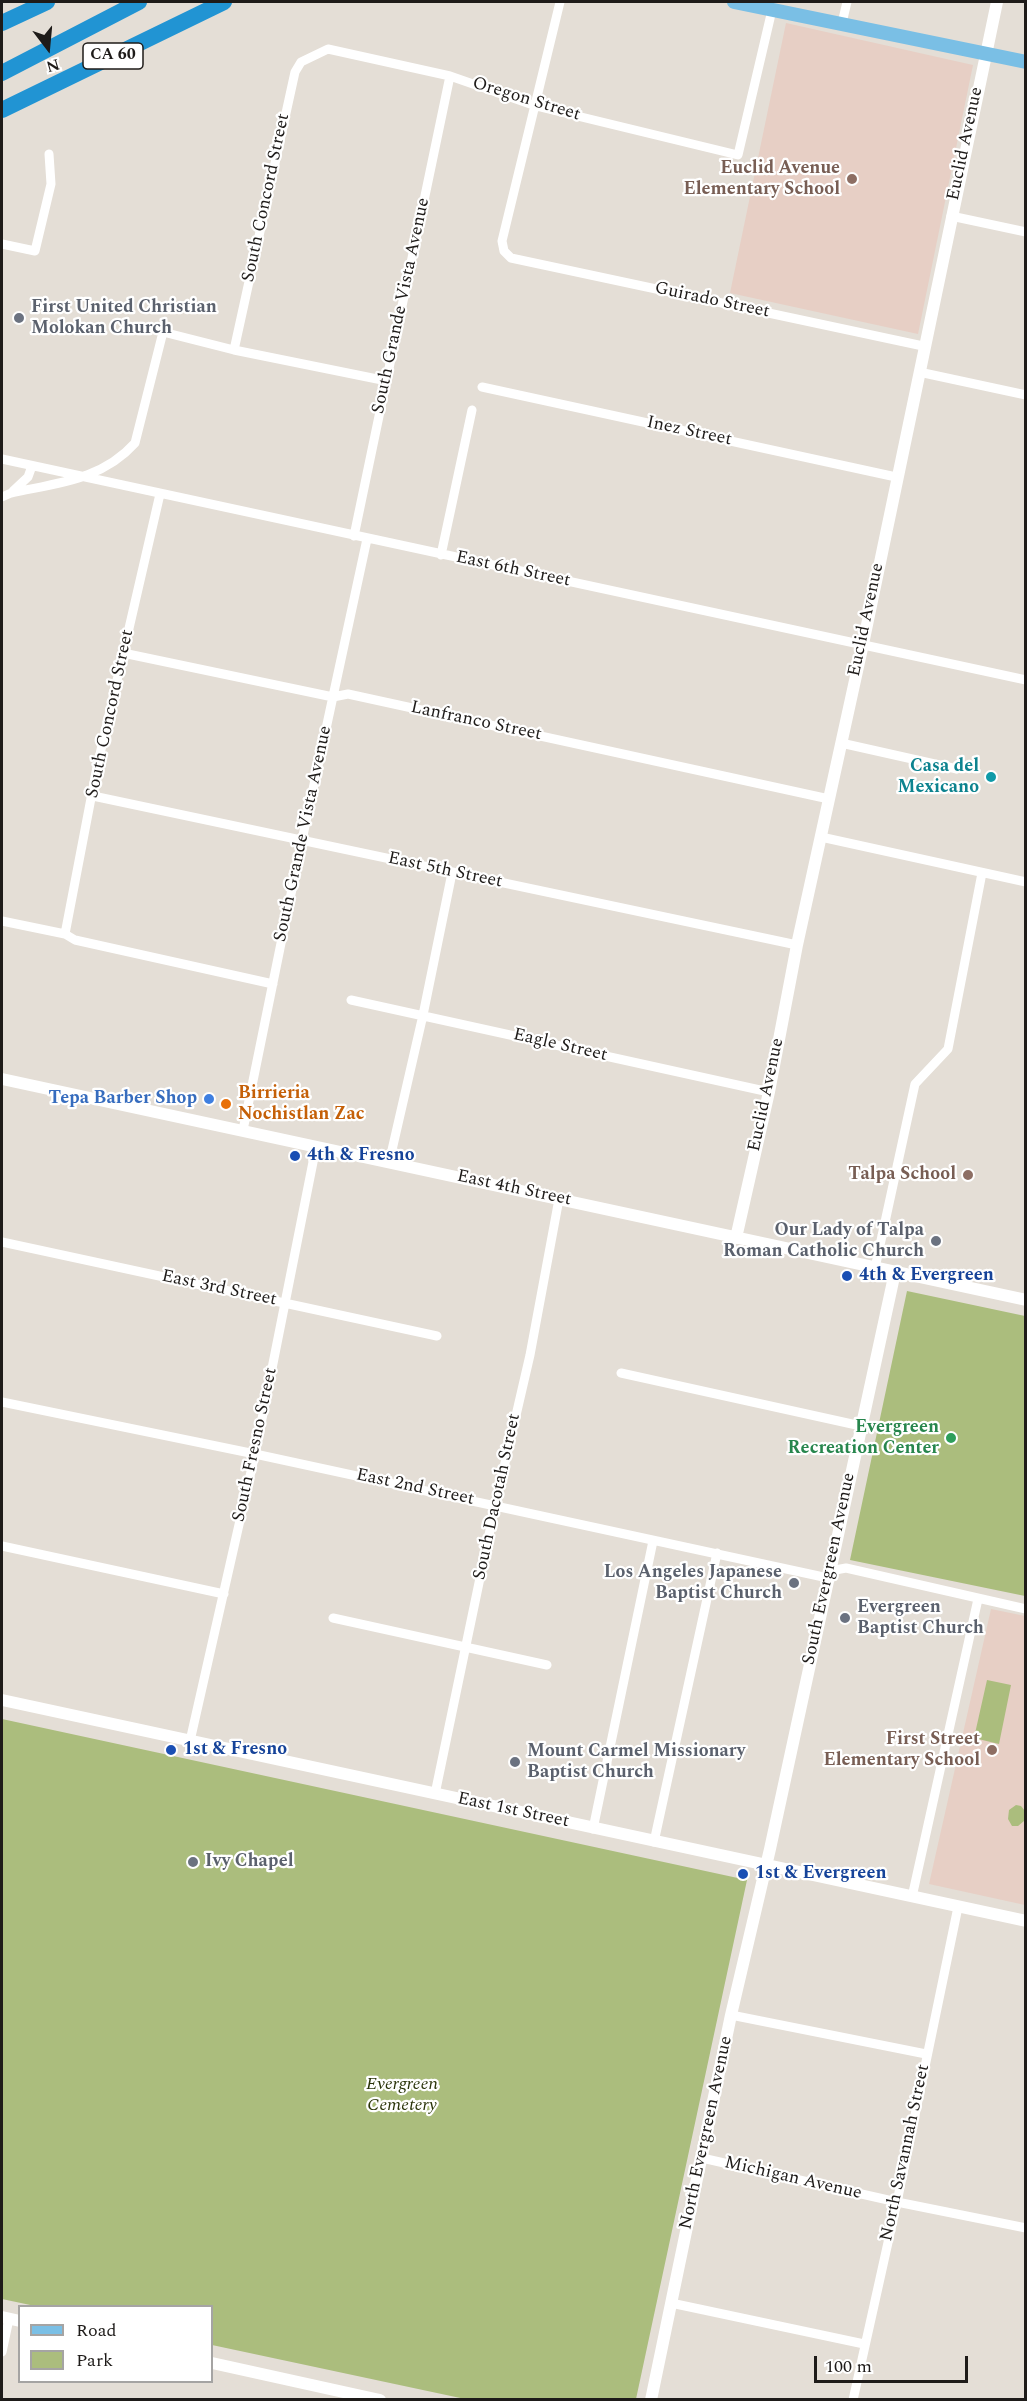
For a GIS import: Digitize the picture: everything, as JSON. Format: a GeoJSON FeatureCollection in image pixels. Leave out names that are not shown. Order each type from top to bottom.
{"type":"FeatureCollection","features":[{"type":"Feature","properties":{"kind":"highway"},"geometry":{"type":"LineString","coordinates":[[2,23],[47,2]]}},
{"type":"Feature","properties":{"kind":"highway","name":"CA 60"},"geometry":{"type":"LineString","coordinates":[[2,73],[139,2]]}},
{"type":"Feature","properties":{"kind":"highway","name":"CA 60"},"geometry":{"type":"LineString","coordinates":[[2,110],[224,2]]}},
{"type":"Feature","properties":{"kind":"main road"},"geometry":{"type":"LineString","coordinates":[[734,2],[1026,62]]}},
{"type":"Feature","properties":{"kind":"street"},"geometry":{"type":"LineString","coordinates":[[536,106],[560,2]]}},
{"type":"Feature","properties":{"kind":"street"},"geometry":{"type":"LineString","coordinates":[[842,23],[847,2]]}},
{"type":"Feature","properties":{"kind":"street","name":"Euclid Avenue"},"geometry":{"type":"LineString","coordinates":[[736,1238],[769,1092],[797,945],[997,2]]}},
{"type":"Feature","properties":{"kind":"street","name":"Oregon Street"},"geometry":{"type":"LineString","coordinates":[[314,55],[328,49],[450,76],[536,106],[738,155],[772,10]]}},
{"type":"Feature","properties":{"kind":"street","name":"South Concord Street"},"geometry":{"type":"LineString","coordinates":[[234,350],[295,72],[301,62],[314,55]]}},
{"type":"Feature","properties":{"kind":"street","name":"South Grande Vista Avenue"},"geometry":{"type":"LineString","coordinates":[[354,536],[450,76]]}},
{"type":"Feature","properties":{"kind":"street","name":"Guirado Street"},"geometry":{"type":"LineString","coordinates":[[536,106],[502,242],[504,251],[511,258],[923,346]]}},
{"type":"Feature","properties":{"kind":"street"},"geometry":{"type":"LineString","coordinates":[[2,244],[35,251],[51,184],[49,154]]}},
{"type":"Feature","properties":{"kind":"street"},"geometry":{"type":"LineString","coordinates":[[951,216],[1026,232]]}},
{"type":"Feature","properties":{"kind":"street"},"geometry":{"type":"LineString","coordinates":[[6,495],[85,477],[101,471],[125,454],[135,443],[164,332],[234,350],[387,381]]}},
{"type":"Feature","properties":{"kind":"street"},"geometry":{"type":"LineString","coordinates":[[919,372],[1026,395]]}},
{"type":"Feature","properties":{"kind":"street","name":"Inez Street"},"geometry":{"type":"LineString","coordinates":[[482,387],[896,477]]}},
{"type":"Feature","properties":{"kind":"street"},"geometry":{"type":"LineString","coordinates":[[441,555],[472,410]]}},
{"type":"Feature","properties":{"kind":"street","name":"East 6th Street"},"geometry":{"type":"LineString","coordinates":[[2,459],[1026,680]]}},
{"type":"Feature","properties":{"kind":"street"},"geometry":{"type":"LineString","coordinates":[[6,495],[28,477],[32,466]]}},
{"type":"Feature","properties":{"kind":"street","name":"South Concord Street"},"geometry":{"type":"LineString","coordinates":[[65,934],[97,767],[160,494]]}},
{"type":"Feature","properties":{"kind":"street","name":"South Grande Vista Avenue"},"geometry":{"type":"LineString","coordinates":[[243,1130],[302,840],[367,539]]}},
{"type":"Feature","properties":{"kind":"street","name":"Lanfranco Street"},"geometry":{"type":"LineString","coordinates":[[123,653],[333,697],[348,694],[829,799]]}},
{"type":"Feature","properties":{"kind":"street"},"geometry":{"type":"LineString","coordinates":[[841,743],[957,769]]}},
{"type":"Feature","properties":{"kind":"street","name":"East 5th Street"},"geometry":{"type":"LineString","coordinates":[[93,796],[797,945]]}},
{"type":"Feature","properties":{"kind":"street"},"geometry":{"type":"LineString","coordinates":[[821,837],[1026,882]]}},
{"type":"Feature","properties":{"kind":"street"},"geometry":{"type":"LineString","coordinates":[[389,1162],[423,1015],[452,873]]}},
{"type":"Feature","properties":{"kind":"street"},"geometry":{"type":"LineString","coordinates":[[875,1268],[915,1084],[948,1049],[981,873]]}},
{"type":"Feature","properties":{"kind":"street"},"geometry":{"type":"LineString","coordinates":[[2,921],[65,934],[75,940],[273,984]]}},
{"type":"Feature","properties":{"kind":"street","name":"Eagle Street"},"geometry":{"type":"LineString","coordinates":[[351,1000],[769,1092]]}},
{"type":"Feature","properties":{"kind":"street","name":"East 4th Street"},"geometry":{"type":"LineString","coordinates":[[2,1079],[1026,1300]]}},
{"type":"Feature","properties":{"kind":"street","name":"South Fresno Street"},"geometry":{"type":"LineString","coordinates":[[190,1741],[255,1454],[316,1147]]}},
{"type":"Feature","properties":{"kind":"street","name":"South Dacotah Street"},"geometry":{"type":"LineString","coordinates":[[435,1794],[495,1506],[530,1355],[559,1199]]}},
{"type":"Feature","properties":{"kind":"street","name":"East 3rd Street"},"geometry":{"type":"LineString","coordinates":[[2,1242],[437,1336]]}},
{"type":"Feature","properties":{"kind":"street","name":"South Evergreen Avenue"},"geometry":{"type":"LineString","coordinates":[[766,1866],[896,1272]]}},
{"type":"Feature","properties":{"kind":"street"},"geometry":{"type":"LineString","coordinates":[[621,1373],[861,1426]]}},
{"type":"Feature","properties":{"kind":"street","name":"East 2nd Street"},"geometry":{"type":"LineString","coordinates":[[2,1402],[255,1454],[652,1541],[829,1574],[846,1568],[1026,1609]]}},
{"type":"Feature","properties":{"kind":"street"},"geometry":{"type":"LineString","coordinates":[[593,1829],[652,1541]]}},
{"type":"Feature","properties":{"kind":"street"},"geometry":{"type":"LineString","coordinates":[[2,1546],[224,1594]]}},
{"type":"Feature","properties":{"kind":"street"},"geometry":{"type":"LineString","coordinates":[[654,1842],[717,1553]]}},
{"type":"Feature","properties":{"kind":"street"},"geometry":{"type":"LineString","coordinates":[[912,1897],[978,1599]]}},
{"type":"Feature","properties":{"kind":"street"},"geometry":{"type":"LineString","coordinates":[[333,1618],[547,1665]]}},
{"type":"Feature","properties":{"kind":"street","name":"East 1st Street"},"geometry":{"type":"LineString","coordinates":[[2,1700],[1026,1921]]}},
{"type":"Feature","properties":{"kind":"street","name":"North Evergreen Avenue"},"geometry":{"type":"LineString","coordinates":[[651,2400],[731,2015],[766,1866]]}},
{"type":"Feature","properties":{"kind":"street","name":"North Savannah Street"},"geometry":{"type":"LineString","coordinates":[[853,2400],[958,1907]]}},
{"type":"Feature","properties":{"kind":"street"},"geometry":{"type":"LineString","coordinates":[[731,2015],[926,2055]]}},
{"type":"Feature","properties":{"kind":"street","name":"Michigan Avenue"},"geometry":{"type":"LineString","coordinates":[[702,2158],[897,2202],[1026,2228]]}},
{"type":"Feature","properties":{"kind":"street"},"geometry":{"type":"LineString","coordinates":[[671,2303],[864,2344]]}},
{"type":"Feature","properties":{"kind":"street"},"geometry":{"type":"LineString","coordinates":[[2,2352],[10,2319]]}},
{"type":"Feature","properties":{"kind":"street"},"geometry":{"type":"LineString","coordinates":[[213,2363],[356,2397],[380,2400]]}},
{"type":"Feature","properties":{"kind":"shaded area","name":"Euclid Avenue Elementary School"},"geometry":{"type":"Polygon","coordinates":[[[786,23],[973,65],[918,334],[730,293],[786,23]]]}},
{"type":"Feature","properties":{"kind":"shaded area","name":"First Street Elementary School"},"geometry":{"type":"Polygon","coordinates":[[[991,1609],[1025,1616],[1025,1905],[929,1884],[991,1609]]]}},
{"type":"Feature","properties":{"kind":"green space","name":"Evergreen Recreation Center"},"geometry":{"type":"Polygon","coordinates":[[[907,1291],[1025,1316],[1025,1596],[850,1560],[907,1291]]]}},
{"type":"Feature","properties":{"kind":"green space"},"geometry":{"type":"Polygon","coordinates":[[[987,1680],[1011,1685],[999,1744],[974,1738],[987,1680]]]}},
{"type":"Feature","properties":{"kind":"green space","name":"Evergreen Cemetery"},"geometry":{"type":"Polygon","coordinates":[[[2,1719],[747,1880],[636,2399],[465,2399],[213,2345],[213,2305],[30,2305],[2,2299],[2,1719]]]}},
{"type":"Feature","properties":{"kind":"green space"},"geometry":{"type":"Polygon","coordinates":[[[1016,1805],[1021,1806],[1025,1811],[1024,1821],[1018,1826],[1012,1826],[1008,1819],[1009,1810],[1016,1805]]]}},
{"type":"Feature","properties":{"kind":"place","name":"Euclid Avenue Elementary School"},"geometry":{"type":"Point","coordinates":[852,179]}},
{"type":"Feature","properties":{"kind":"place","name":"First United Christian Molokan Church"},"geometry":{"type":"Point","coordinates":[19,318]}},
{"type":"Feature","properties":{"kind":"place","name":"Casa del Mexicano"},"geometry":{"type":"Point","coordinates":[991,777]}},
{"type":"Feature","properties":{"kind":"place","name":"Tepa Barber Shop"},"geometry":{"type":"Point","coordinates":[209,1099]}},
{"type":"Feature","properties":{"kind":"place","name":"Birrieria Nochistlan Zac"},"geometry":{"type":"Point","coordinates":[226,1104]}},
{"type":"Feature","properties":{"kind":"place","name":"4th & Fresno"},"geometry":{"type":"Point","coordinates":[295,1156]}},
{"type":"Feature","properties":{"kind":"place","name":"Talpa School"},"geometry":{"type":"Point","coordinates":[968,1175]}},
{"type":"Feature","properties":{"kind":"place","name":"Our Lady of Talpa Roman Catholic Church"},"geometry":{"type":"Point","coordinates":[936,1241]}},
{"type":"Feature","properties":{"kind":"place","name":"4th & Evergreen"},"geometry":{"type":"Point","coordinates":[847,1276]}},
{"type":"Feature","properties":{"kind":"place","name":"Evergreen Recreation Center"},"geometry":{"type":"Point","coordinates":[951,1438]}},
{"type":"Feature","properties":{"kind":"place","name":"Los Angeles Japanese Baptist Church"},"geometry":{"type":"Point","coordinates":[794,1583]}},
{"type":"Feature","properties":{"kind":"place","name":"Evergreen Baptist Church"},"geometry":{"type":"Point","coordinates":[845,1618]}},
{"type":"Feature","properties":{"kind":"place","name":"1st & Fresno"},"geometry":{"type":"Point","coordinates":[171,1750]}},
{"type":"Feature","properties":{"kind":"place","name":"First Street Elementary School"},"geometry":{"type":"Point","coordinates":[992,1750]}},
{"type":"Feature","properties":{"kind":"place","name":"Mount Carmel Missionary Baptist Church"},"geometry":{"type":"Point","coordinates":[515,1762]}},
{"type":"Feature","properties":{"kind":"place","name":"Ivy Chapel"},"geometry":{"type":"Point","coordinates":[193,1862]}},
{"type":"Feature","properties":{"kind":"place","name":"1st & Evergreen"},"geometry":{"type":"Point","coordinates":[743,1874]}}]}
